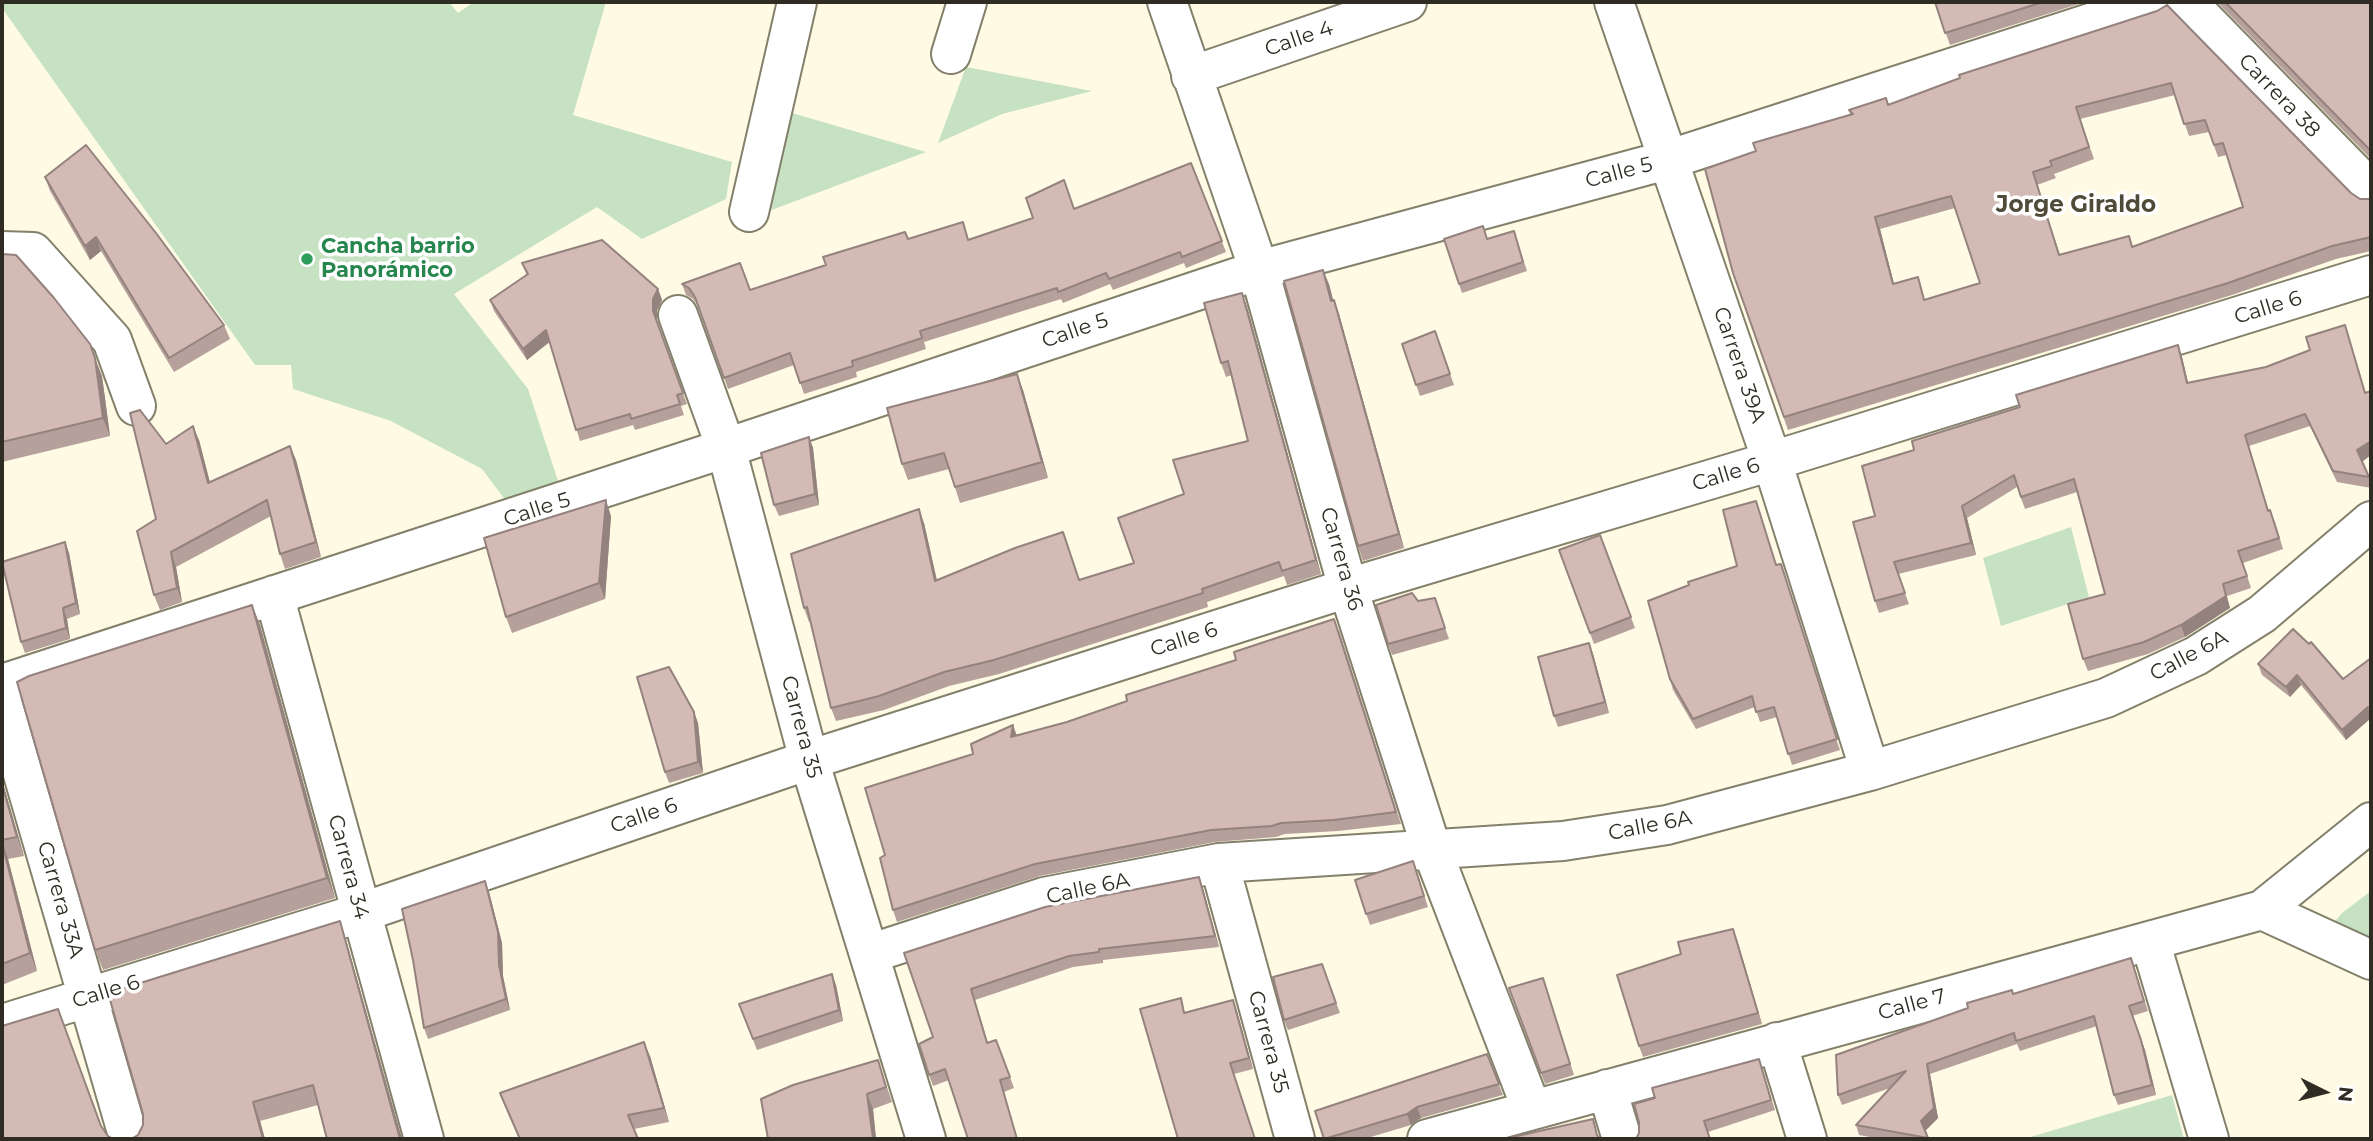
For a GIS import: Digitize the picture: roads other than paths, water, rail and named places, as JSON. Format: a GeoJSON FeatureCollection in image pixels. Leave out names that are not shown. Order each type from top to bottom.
{"type":"FeatureCollection","features":[{"type":"Feature","properties":{"kind":"street"},"geometry":{"type":"LineString","coordinates":[[749,212],[797,2]]}},
{"type":"Feature","properties":{"kind":"street"},"geometry":{"type":"LineString","coordinates":[[951,54],[967,2]]}},
{"type":"Feature","properties":{"kind":"street","name":"Carrera 36"},"geometry":{"type":"LineString","coordinates":[[1167,2],[1259,270],[1349,588],[1432,850],[1532,1110]]}},
{"type":"Feature","properties":{"kind":"street","name":"Calle 4"},"geometry":{"type":"LineString","coordinates":[[1191,76],[1407,2]]}},
{"type":"Feature","properties":{"kind":"street","name":"Carrera 39A"},"geometry":{"type":"LineString","coordinates":[[1614,2],[1772,461],[1870,771]]}},
{"type":"Feature","properties":{"kind":"street","name":"Calle 5"},"geometry":{"type":"LineString","coordinates":[[2,684],[726,448],[1259,270],[1667,160],[2155,2]]}},
{"type":"Feature","properties":{"kind":"street","name":"Carrera 38"},"geometry":{"type":"LineString","coordinates":[[2187,2],[2371,190]]}},
{"type":"Feature","properties":{"kind":"street"},"geometry":{"type":"LineString","coordinates":[[2,251],[33,252],[112,340],[136,406]]}},
{"type":"Feature","properties":{"kind":"street","name":"Calle 6"},"geometry":{"type":"LineString","coordinates":[[2,1024],[360,913],[809,760],[1349,588],[1772,461],[2371,275]]}},
{"type":"Feature","properties":{"kind":"street","name":"Carrera 35"},"geometry":{"type":"LineString","coordinates":[[678,315],[726,448],[809,760],[926,1139]]}},
{"type":"Feature","properties":{"kind":"street","name":"Calle 6A"},"geometry":{"type":"LineString","coordinates":[[869,954],[1044,897],[1219,863],[1563,841],[1667,825],[1870,771],[2106,698],[2196,656],[2262,614],[2371,521]]}},
{"type":"Feature","properties":{"kind":"street","name":"Carrera 34"},"geometry":{"type":"LineString","coordinates":[[274,595],[424,1139]]}},
{"type":"Feature","properties":{"kind":"street","name":"Carrera 33A"},"geometry":{"type":"LineString","coordinates":[[2,702],[129,1139]]}},
{"type":"Feature","properties":{"kind":"street","name":"Calle 7"},"geometry":{"type":"LineString","coordinates":[[1427,1139],[2262,910],[2371,822]]}},
{"type":"Feature","properties":{"kind":"street","name":"Carrera 35"},"geometry":{"type":"LineString","coordinates":[[1219,863],[1295,1139]]}},
{"type":"Feature","properties":{"kind":"street"},"geometry":{"type":"LineString","coordinates":[[2262,910],[2369,967]]}},
{"type":"Feature","properties":{"kind":"street"},"geometry":{"type":"LineString","coordinates":[[2150,941],[2209,1139]]}},
{"type":"Feature","properties":{"kind":"street"},"geometry":{"type":"LineString","coordinates":[[1777,1042],[1807,1139]]}},
{"type":"Feature","properties":{"kind":"street"},"geometry":{"type":"LineString","coordinates":[[1607,1089],[1622,1139]]}},
{"type":"Feature","properties":{"kind":"place","name":"Cancha barrio Panorámico"},"geometry":{"type":"Point","coordinates":[307,259]}},
{"type":"Feature","properties":{"kind":"district","name":"Jorge Giraldo"},"geometry":{"type":"Point","coordinates":[2076,205]}}]}
